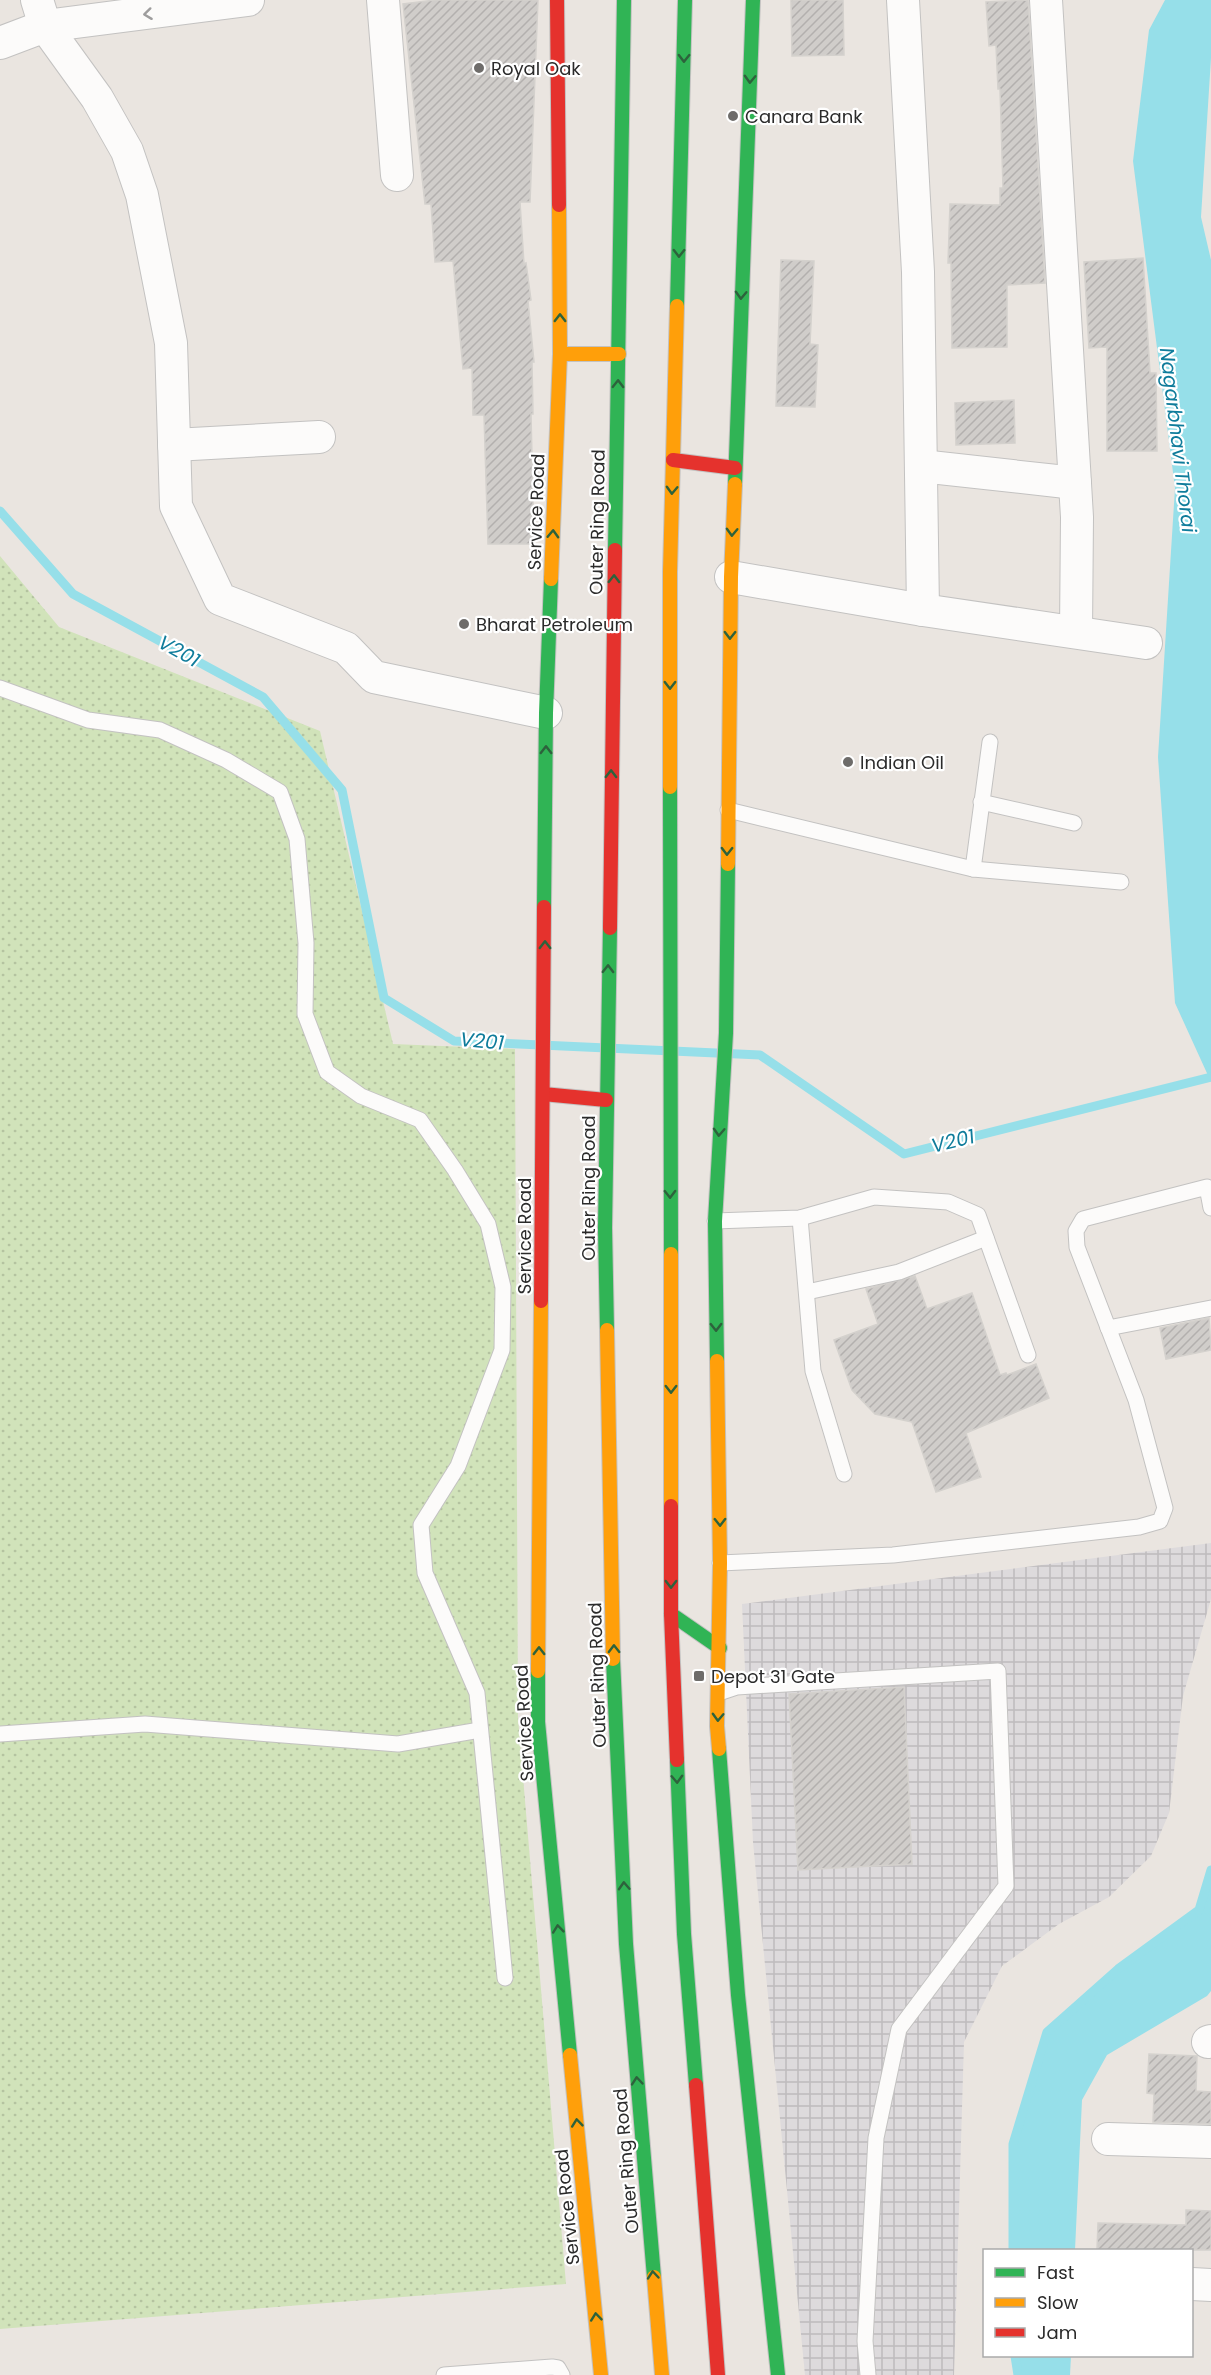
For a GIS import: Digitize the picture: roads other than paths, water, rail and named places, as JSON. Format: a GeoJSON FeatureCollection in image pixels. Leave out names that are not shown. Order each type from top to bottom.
{"type":"FeatureCollection","features":[{"type":"Feature","properties":{"kind":"main road","name":"Service Road"},"geometry":{"type":"LineString","coordinates":[[557,0],[560,354],[546,713],[538,1722],[601,2375]]}},
{"type":"Feature","properties":{"kind":"main road","name":"Outer Ring Road"},"geometry":{"type":"LineString","coordinates":[[624,0],[605,1228],[616,1736],[626,1944],[662,2375]]}},
{"type":"Feature","properties":{"kind":"main road"},"geometry":{"type":"LineString","coordinates":[[685,0],[670,572],[671,1614],[684,1934],[718,2375]]}},
{"type":"Feature","properties":{"kind":"main road"},"geometry":{"type":"LineString","coordinates":[[753,0],[731,577],[726,1033],[715,1221],[720,1563],[717,1726],[738,1995],[778,2375]]}},
{"type":"Feature","properties":{"kind":"main road"},"geometry":{"type":"LineString","coordinates":[[560,354],[619,354]]}},
{"type":"Feature","properties":{"kind":"main road"},"geometry":{"type":"LineString","coordinates":[[673,460],[735,468]]}},
{"type":"Feature","properties":{"kind":"main road"},"geometry":{"type":"LineString","coordinates":[[543,1094],[606,1100]]}},
{"type":"Feature","properties":{"kind":"main road"},"geometry":{"type":"LineString","coordinates":[[671,1614],[720,1648]]}},
{"type":"Feature","properties":{"kind":"street"},"geometry":{"type":"LineString","coordinates":[[0,43],[41,13],[248,0]]}},
{"type":"Feature","properties":{"kind":"street"},"geometry":{"type":"LineString","coordinates":[[383,0],[397,175]]}},
{"type":"Feature","properties":{"kind":"street"},"geometry":{"type":"LineString","coordinates":[[903,0],[918,272],[923,610]]}},
{"type":"Feature","properties":{"kind":"street"},"geometry":{"type":"LineString","coordinates":[[1046,0],[1075,483],[1076,632]]}},
{"type":"Feature","properties":{"kind":"street"},"geometry":{"type":"LineString","coordinates":[[41,13],[127,151],[142,195],[171,343],[176,506],[219,599],[346,648],[374,677],[546,713]]}},
{"type":"Feature","properties":{"kind":"street"},"geometry":{"type":"LineString","coordinates":[[174,445],[319,437]]}},
{"type":"Feature","properties":{"kind":"street"},"geometry":{"type":"LineString","coordinates":[[921,466],[1075,483]]}},
{"type":"Feature","properties":{"kind":"street"},"geometry":{"type":"LineString","coordinates":[[731,577],[923,610],[1146,643]]}},
{"type":"Feature","properties":{"kind":"street"},"geometry":{"type":"LineString","coordinates":[[1108,2139],[1211,2142]]}},
{"type":"Feature","properties":{"kind":"street"},"geometry":{"type":"LineString","coordinates":[[1193,2284],[1211,2285]]}},
{"type":"Feature","properties":{"kind":"lane"},"geometry":{"type":"LineString","coordinates":[[0,688],[88,720],[160,730],[226,760],[280,792],[297,839],[306,943],[305,1014],[327,1072],[361,1096],[420,1120],[455,1170],[488,1224],[503,1287],[502,1350],[458,1466],[421,1525],[425,1573],[477,1693],[505,1978]]}},
{"type":"Feature","properties":{"kind":"lane"},"geometry":{"type":"LineString","coordinates":[[973,869],[990,741]]}},
{"type":"Feature","properties":{"kind":"lane"},"geometry":{"type":"LineString","coordinates":[[981,802],[1074,823]]}},
{"type":"Feature","properties":{"kind":"lane"},"geometry":{"type":"LineString","coordinates":[[728,810],[973,869],[1121,882]]}},
{"type":"Feature","properties":{"kind":"lane"},"geometry":{"type":"LineString","coordinates":[[720,1563],[893,1555],[1139,1527],[1160,1521],[1165,1508],[1136,1400],[1077,1247],[1076,1231],[1083,1219],[1207,1187],[1211,1208]]}},
{"type":"Feature","properties":{"kind":"lane"},"geometry":{"type":"LineString","coordinates":[[715,1221],[800,1218],[874,1197],[948,1202],[978,1215],[1028,1355]]}},
{"type":"Feature","properties":{"kind":"lane"},"geometry":{"type":"LineString","coordinates":[[800,1218],[813,1371],[844,1474]]}},
{"type":"Feature","properties":{"kind":"lane"},"geometry":{"type":"LineString","coordinates":[[807,1292],[899,1272],[986,1238]]}},
{"type":"Feature","properties":{"kind":"lane"},"geometry":{"type":"LineString","coordinates":[[1108,1328],[1211,1308]]}},
{"type":"Feature","properties":{"kind":"lane"},"geometry":{"type":"LineString","coordinates":[[719,1693],[737,1687],[998,1671],[1006,1886],[900,2029],[876,2138],[865,2341],[868,2375]]}},
{"type":"Feature","properties":{"kind":"lane"},"geometry":{"type":"LineString","coordinates":[[0,1734],[145,1724],[398,1744],[480,1730]]}},
{"type":"Feature","properties":{"kind":"lane"},"geometry":{"type":"LineString","coordinates":[[444,2375],[552,2367],[558,2368],[562,2375]]}},
{"type":"Feature","properties":{"kind":"water","name":"Nagarbhavi Thorai"},"geometry":{"type":"Polygon","coordinates":[[[1165,0],[1211,0],[1211,58],[1201,217],[1211,260],[1211,1082],[1175,1003],[1158,757],[1175,488],[1133,161],[1149,30],[1165,0]]]}},
{"type":"Feature","properties":{"kind":"water"},"geometry":{"type":"Polygon","coordinates":[[[1211,1870],[1211,1991],[1207,1996],[1107,2055],[1082,2100],[1075,2249],[1013,2249],[1013,2144],[1047,2032],[1121,1966],[1199,1910],[1211,1870]]]}},
{"type":"Feature","properties":{"kind":"water"},"geometry":{"type":"Polygon","coordinates":[[[1015,2357],[1071,2357],[1070,2375],[1018,2375],[1015,2357]]]}},
{"type":"Feature","properties":{"kind":"waterway","name":"V201"},"geometry":{"type":"LineString","coordinates":[[0,511],[73,594],[263,697],[342,790],[384,998],[454,1041],[760,1055],[904,1154],[1211,1077]]}},
{"type":"Feature","properties":{"kind":"waterway","name":"Nagarbhavi Thorai"},"geometry":{"type":"LineString","coordinates":[[1013,2249],[1013,2144],[1047,2032],[1118,1969],[1199,1910],[1211,1870]]}},
{"type":"Feature","properties":{"kind":"waterway","name":"Nagarbhavi Thorai"},"geometry":{"type":"LineString","coordinates":[[1015,2357],[1018,2375]]}},
{"type":"Feature","properties":{"kind":"place","name":"Royal Oak"},"geometry":{"type":"Point","coordinates":[479,68]}},
{"type":"Feature","properties":{"kind":"place","name":"Canara Bank"},"geometry":{"type":"Point","coordinates":[733,116]}},
{"type":"Feature","properties":{"kind":"place","name":"Bharat Petroleum"},"geometry":{"type":"Point","coordinates":[464,624]}},
{"type":"Feature","properties":{"kind":"place","name":"Indian Oil"},"geometry":{"type":"Point","coordinates":[848,762]}},
{"type":"Feature","properties":{"kind":"place","name":"Depot 31 Gate"},"geometry":{"type":"Point","coordinates":[699,1676]}}]}
